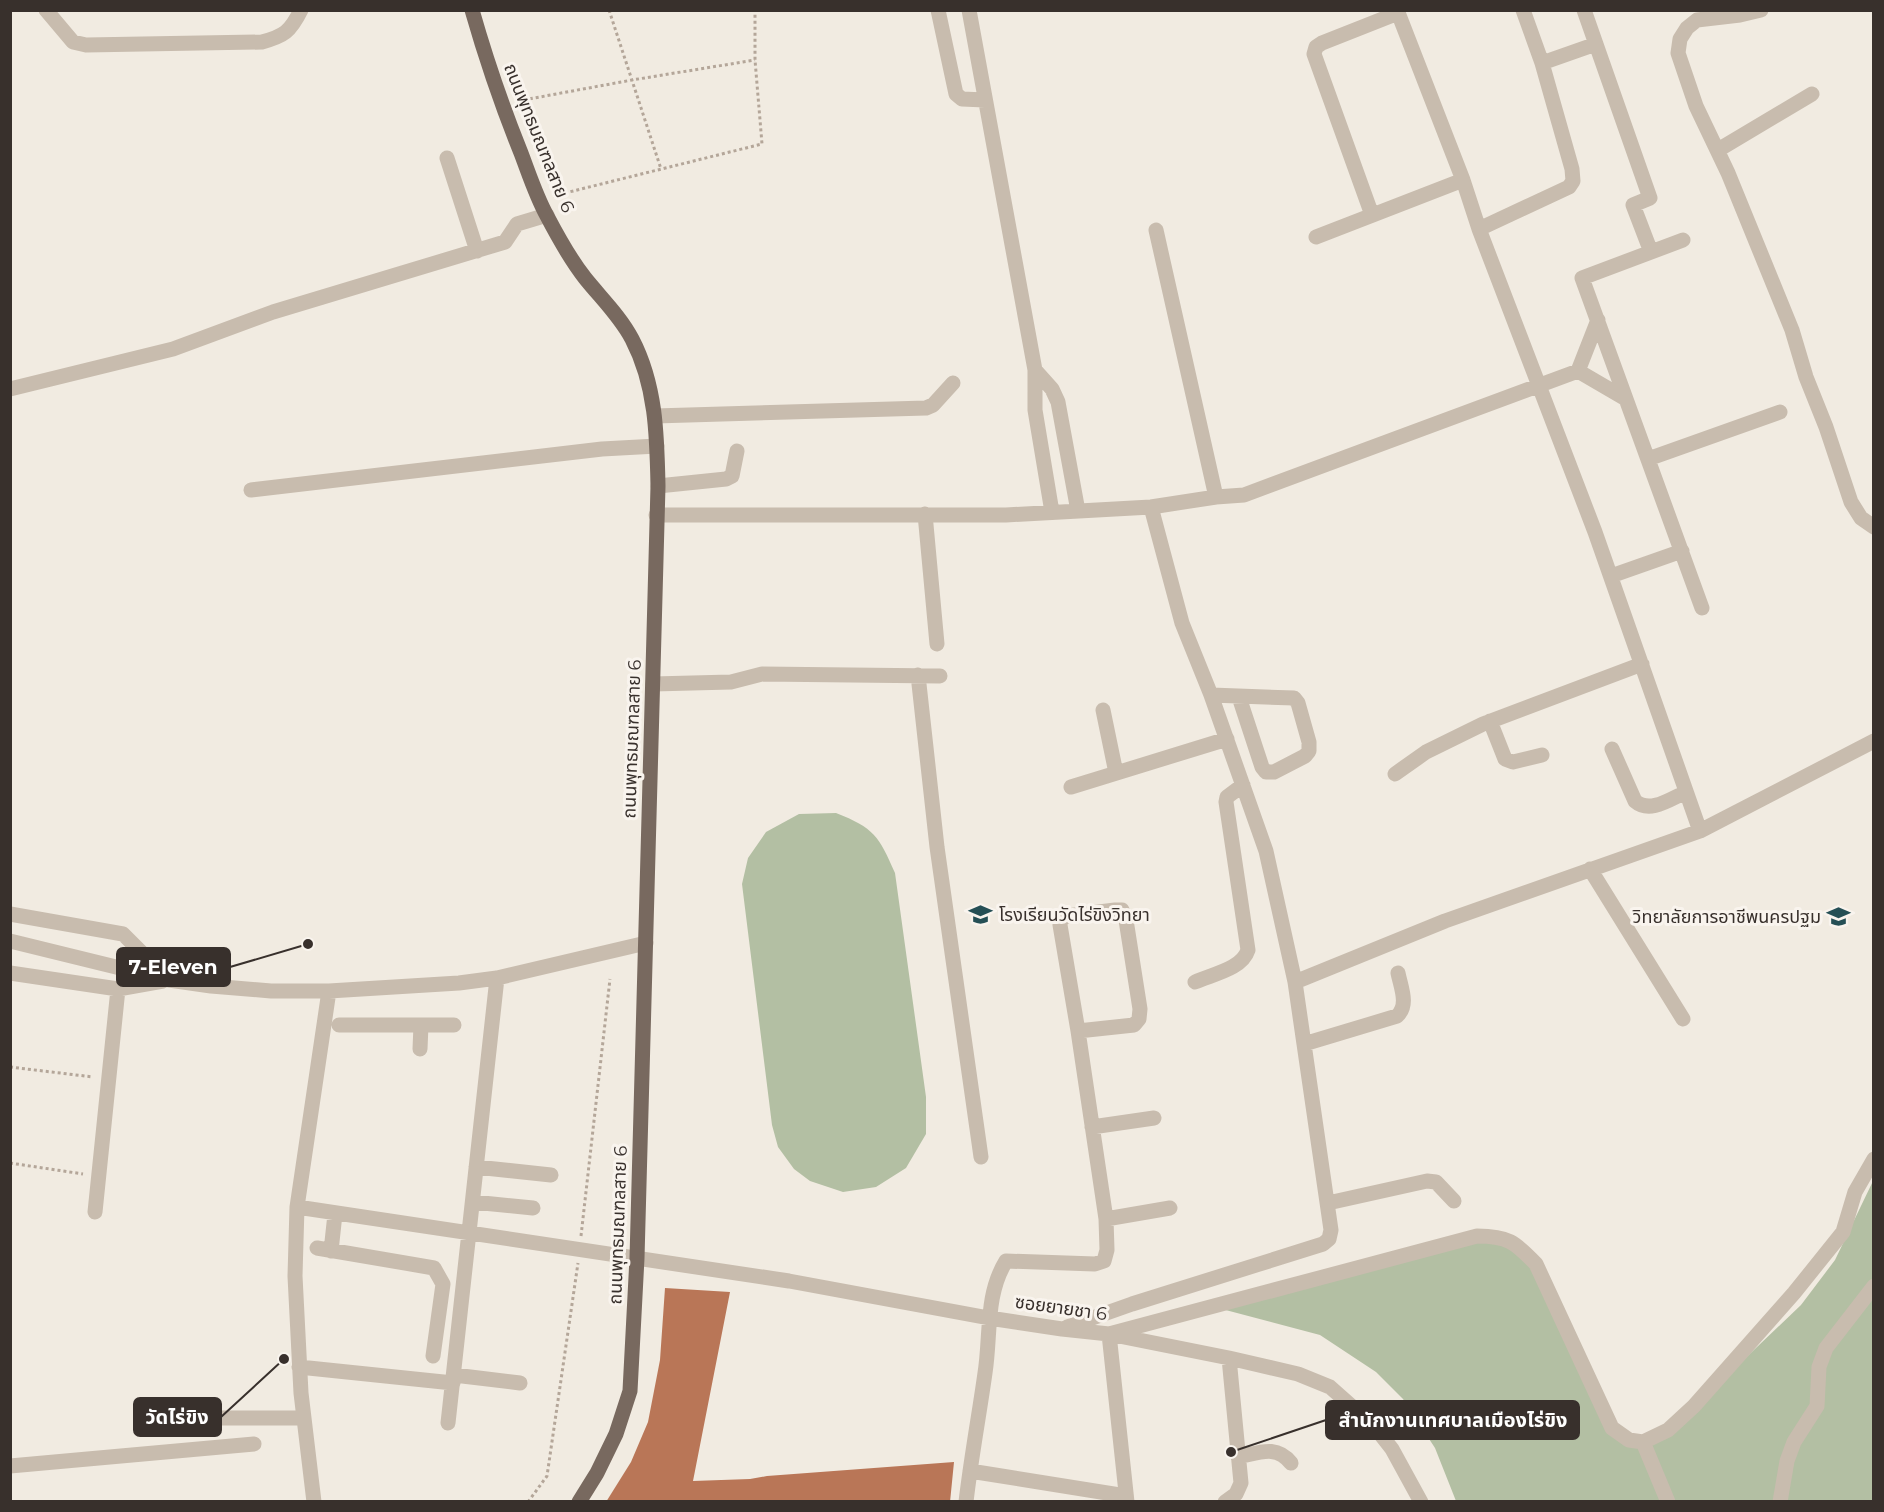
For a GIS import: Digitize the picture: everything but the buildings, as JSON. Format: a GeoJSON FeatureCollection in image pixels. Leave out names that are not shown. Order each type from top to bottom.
{"type":"FeatureCollection","features":[{"type":"Feature","properties":{"kind":"main road","name":"ถนนพุทธมณฑลสาย 6"},"geometry":{"type":"LineString","coordinates":[[472,10],[502,104],[539,200],[584,277],[632,338],[651,387],[655,416],[658,486],[653,684],[638,1258],[630,1392],[616,1434],[597,1473],[579,1502]]}},
{"type":"Feature","properties":{"kind":"street"},"geometry":{"type":"LineString","coordinates":[[46,10],[65,35],[73,42],[86,45],[261,42],[281,37],[293,26],[301,10]]}},
{"type":"Feature","properties":{"kind":"street"},"geometry":{"type":"LineString","coordinates":[[938,10],[956,94],[962,99],[985,100]]}},
{"type":"Feature","properties":{"kind":"street"},"geometry":{"type":"LineString","coordinates":[[969,10],[1035,370],[1035,410],[1052,512]]}},
{"type":"Feature","properties":{"kind":"street"},"geometry":{"type":"LineString","coordinates":[[1479,229],[1569,187],[1573,181],[1572,169],[1542,63],[1523,10]]}},
{"type":"Feature","properties":{"kind":"street"},"geometry":{"type":"LineString","coordinates":[[1584,10],[1650,198],[1633,204],[1651,252]]}},
{"type":"Feature","properties":{"kind":"street"},"geometry":{"type":"LineString","coordinates":[[1761,10],[1697,20],[1687,28],[1680,39],[1678,53],[1696,106],[1718,150],[1791,330],[1851,502],[1861,519],[1874,527]]}},
{"type":"Feature","properties":{"kind":"street"},"geometry":{"type":"LineString","coordinates":[[1372,215],[1314,54],[1316,47],[1398,12],[1611,576],[1700,831]]}},
{"type":"Feature","properties":{"kind":"street"},"geometry":{"type":"LineString","coordinates":[[1542,63],[1596,44]]}},
{"type":"Feature","properties":{"kind":"street"},"geometry":{"type":"LineString","coordinates":[[1718,150],[1812,94]]}},
{"type":"Feature","properties":{"kind":"street"},"geometry":{"type":"LineString","coordinates":[[447,158],[477,251]]}},
{"type":"Feature","properties":{"kind":"street"},"geometry":{"type":"LineString","coordinates":[[1316,237],[1463,180]]}},
{"type":"Feature","properties":{"kind":"street"},"geometry":{"type":"LineString","coordinates":[[10,388],[173,349],[273,312],[505,242],[517,224],[547,216]]}},
{"type":"Feature","properties":{"kind":"street"},"geometry":{"type":"LineString","coordinates":[[1156,230],[1216,497]]}},
{"type":"Feature","properties":{"kind":"street"},"geometry":{"type":"LineString","coordinates":[[1683,240],[1582,278],[1702,608]]}},
{"type":"Feature","properties":{"kind":"street"},"geometry":{"type":"LineString","coordinates":[[656,514],[1006,515],[1151,507],[1244,495],[1578,370],[1598,320]]}},
{"type":"Feature","properties":{"kind":"street"},"geometry":{"type":"LineString","coordinates":[[1035,370],[1052,389],[1058,402],[1078,511]]}},
{"type":"Feature","properties":{"kind":"street"},"geometry":{"type":"LineString","coordinates":[[1578,370],[1626,399]]}},
{"type":"Feature","properties":{"kind":"street"},"geometry":{"type":"LineString","coordinates":[[655,416],[926,408],[933,405],[953,383]]}},
{"type":"Feature","properties":{"kind":"street"},"geometry":{"type":"LineString","coordinates":[[1648,459],[1780,412]]}},
{"type":"Feature","properties":{"kind":"street"},"geometry":{"type":"LineString","coordinates":[[251,490],[602,449],[657,446]]}},
{"type":"Feature","properties":{"kind":"street"},"geometry":{"type":"LineString","coordinates":[[658,486],[726,479],[732,476],[737,451]]}},
{"type":"Feature","properties":{"kind":"street"},"geometry":{"type":"LineString","coordinates":[[1062,1329],[1323,1244],[1329,1239],[1331,1230],[1295,982],[1266,851],[1211,695],[1182,623],[1151,507]]}},
{"type":"Feature","properties":{"kind":"street"},"geometry":{"type":"LineString","coordinates":[[925,514],[937,644]]}},
{"type":"Feature","properties":{"kind":"street"},"geometry":{"type":"LineString","coordinates":[[1611,576],[1682,550]]}},
{"type":"Feature","properties":{"kind":"street"},"geometry":{"type":"LineString","coordinates":[[1395,774],[1425,752],[1490,721],[1642,663]]}},
{"type":"Feature","properties":{"kind":"street"},"geometry":{"type":"LineString","coordinates":[[653,684],[731,682],[762,674],[940,676]]}},
{"type":"Feature","properties":{"kind":"street"},"geometry":{"type":"LineString","coordinates":[[918,675],[938,847],[981,1157]]}},
{"type":"Feature","properties":{"kind":"street"},"geometry":{"type":"LineString","coordinates":[[1211,695],[1294,698],[1298,702],[1309,742],[1309,750],[1305,756],[1274,772],[1266,772],[1262,767],[1239,697]]}},
{"type":"Feature","properties":{"kind":"street"},"geometry":{"type":"LineString","coordinates":[[1103,710],[1116,773]]}},
{"type":"Feature","properties":{"kind":"street"},"geometry":{"type":"LineString","coordinates":[[1490,721],[1505,759],[1513,762],[1542,755]]}},
{"type":"Feature","properties":{"kind":"street"},"geometry":{"type":"LineString","coordinates":[[1071,787],[1227,739]]}},
{"type":"Feature","properties":{"kind":"street"},"geometry":{"type":"LineString","coordinates":[[1295,982],[1445,921],[1700,831],[1874,741]]}},
{"type":"Feature","properties":{"kind":"street"},"geometry":{"type":"LineString","coordinates":[[1612,749],[1635,801],[1642,807],[1650,807],[1686,792]]}},
{"type":"Feature","properties":{"kind":"street"},"geometry":{"type":"LineString","coordinates":[[1195,982],[1237,964],[1245,958],[1248,950],[1226,802],[1227,797],[1243,784]]}},
{"type":"Feature","properties":{"kind":"street"},"geometry":{"type":"LineString","coordinates":[[1590,869],[1683,1019]]}},
{"type":"Feature","properties":{"kind":"street"},"geometry":{"type":"LineString","coordinates":[[966,1502],[986,1371],[989,1318],[997,1276],[1006,1261],[1095,1264],[1104,1261],[1107,1250],[1106,1219],[1060,925],[1061,919],[1115,909],[1122,910],[1126,920],[1140,1009],[1139,1019],[1134,1025],[1078,1031]]}},
{"type":"Feature","properties":{"kind":"street"},"geometry":{"type":"LineString","coordinates":[[10,914],[123,934],[169,980]]}},
{"type":"Feature","properties":{"kind":"street"},"geometry":{"type":"LineString","coordinates":[[10,941],[169,980],[242,990],[329,991],[426,986],[497,978],[646,944]]}},
{"type":"Feature","properties":{"kind":"street"},"geometry":{"type":"LineString","coordinates":[[10,973],[118,989],[169,980]]}},
{"type":"Feature","properties":{"kind":"street"},"geometry":{"type":"LineString","coordinates":[[1304,1044],[1396,1016],[1402,1011],[1404,1005],[1398,973]]}},
{"type":"Feature","properties":{"kind":"street"},"geometry":{"type":"LineString","coordinates":[[448,1423],[497,978]]}},
{"type":"Feature","properties":{"kind":"street"},"geometry":{"type":"LineString","coordinates":[[96,1212],[118,989]]}},
{"type":"Feature","properties":{"kind":"street"},"geometry":{"type":"LineString","coordinates":[[314,1502],[299,1367],[296,1276],[297,1207],[329,991]]}},
{"type":"Feature","properties":{"kind":"street"},"geometry":{"type":"LineString","coordinates":[[339,1025],[454,1025]]}},
{"type":"Feature","properties":{"kind":"street"},"geometry":{"type":"LineString","coordinates":[[420,1049],[421,1025]]}},
{"type":"Feature","properties":{"kind":"street"},"geometry":{"type":"LineString","coordinates":[[1092,1127],[1154,1118]]}},
{"type":"Feature","properties":{"kind":"street"},"geometry":{"type":"LineString","coordinates":[[969,1471],[1127,1499],[1109,1334],[1477,1236],[1497,1236],[1518,1246],[1536,1264],[1612,1428],[1629,1440],[1642,1442],[1668,1430],[1694,1406],[1794,1293],[1843,1232],[1855,1192],[1874,1159]]}},
{"type":"Feature","properties":{"kind":"street"},"geometry":{"type":"LineString","coordinates":[[476,1167],[550,1175]]}},
{"type":"Feature","properties":{"kind":"street"},"geometry":{"type":"LineString","coordinates":[[1328,1203],[1427,1181],[1436,1182],[1454,1201]]}},
{"type":"Feature","properties":{"kind":"street"},"geometry":{"type":"LineString","coordinates":[[473,1202],[533,1208]]}},
{"type":"Feature","properties":{"kind":"street","name":"ซอยยายชา 6"},"geometry":{"type":"LineString","coordinates":[[297,1207],[789,1281],[989,1318],[1109,1334],[1298,1374],[1330,1388],[1354,1406],[1374,1426],[1392,1449],[1415,1500]]}},
{"type":"Feature","properties":{"kind":"street"},"geometry":{"type":"LineString","coordinates":[[1106,1219],[1170,1208]]}},
{"type":"Feature","properties":{"kind":"street"},"geometry":{"type":"LineString","coordinates":[[336,1214],[324,1250],[434,1268],[443,1284],[434,1356]]}},
{"type":"Feature","properties":{"kind":"street"},"geometry":{"type":"LineString","coordinates":[[1780,1502],[1787,1461],[1794,1442],[1816,1406],[1819,1367],[1826,1348],[1874,1286]]}},
{"type":"Feature","properties":{"kind":"street"},"geometry":{"type":"LineString","coordinates":[[1225,1502],[1236,1494],[1240,1483],[1229,1358]]}},
{"type":"Feature","properties":{"kind":"street"},"geometry":{"type":"LineString","coordinates":[[299,1367],[520,1383]]}},
{"type":"Feature","properties":{"kind":"street"},"geometry":{"type":"LineString","coordinates":[[193,1418],[303,1418]]}},
{"type":"Feature","properties":{"kind":"street"},"geometry":{"type":"LineString","coordinates":[[1642,1442],[1668,1502]]}},
{"type":"Feature","properties":{"kind":"street"},"geometry":{"type":"LineString","coordinates":[[10,1466],[254,1444]]}},
{"type":"Feature","properties":{"kind":"street"},"geometry":{"type":"LineString","coordinates":[[1238,1457],[1275,1450],[1284,1454],[1291,1462]]}},
{"type":"Feature","properties":{"kind":"path"},"geometry":{"type":"LineString","coordinates":[[609,10],[661,169]]}},
{"type":"Feature","properties":{"kind":"path"},"geometry":{"type":"LineString","coordinates":[[539,200],[762,144],[755,60],[755,10]]}},
{"type":"Feature","properties":{"kind":"path"},"geometry":{"type":"LineString","coordinates":[[502,104],[755,60]]}},
{"type":"Feature","properties":{"kind":"path"},"geometry":{"type":"LineString","coordinates":[[10,1067],[110,1079]]}},
{"type":"Feature","properties":{"kind":"path"},"geometry":{"type":"LineString","coordinates":[[10,1163],[99,1176]]}},
{"type":"Feature","properties":{"kind":"green space"},"geometry":{"type":"Polygon","coordinates":[[[836,813],[859,824],[874,835],[895,873],[926,1097],[926,1134],[906,1168],[876,1187],[843,1192],[810,1181],[794,1169],[778,1147],[772,1125],[742,884],[748,858],[766,832],[799,814],[836,813]]]}},
{"type":"Feature","properties":{"kind":"green space"},"geometry":{"type":"Polygon","coordinates":[[[1873,1181],[1873,1501],[1456,1501],[1435,1448],[1403,1399],[1376,1372],[1320,1335],[1218,1308],[1496,1237],[1536,1267],[1611,1429],[1630,1442],[1669,1431],[1801,1305],[1835,1260],[1873,1181]]]}},
{"type":"Feature","properties":{"kind":"place","name":"โรงเรียนวัดไร่ขิงวิทยา"},"geometry":{"type":"Point","coordinates":[981,915]}},
{"type":"Feature","properties":{"kind":"place","name":"วิทยาลัยการอาชีพนครปฐม"},"geometry":{"type":"Point","coordinates":[1839,917]}},
{"type":"Feature","properties":{"kind":"place","name":"7-Eleven"},"geometry":{"type":"Point","coordinates":[308,944]}},
{"type":"Feature","properties":{"kind":"place","name":"วัดไร่ขิง"},"geometry":{"type":"Point","coordinates":[284,1359]}},
{"type":"Feature","properties":{"kind":"place","name":"สำนักงานเทศบาลเมืองไร่ขิง"},"geometry":{"type":"Point","coordinates":[1231,1452]}}]}
